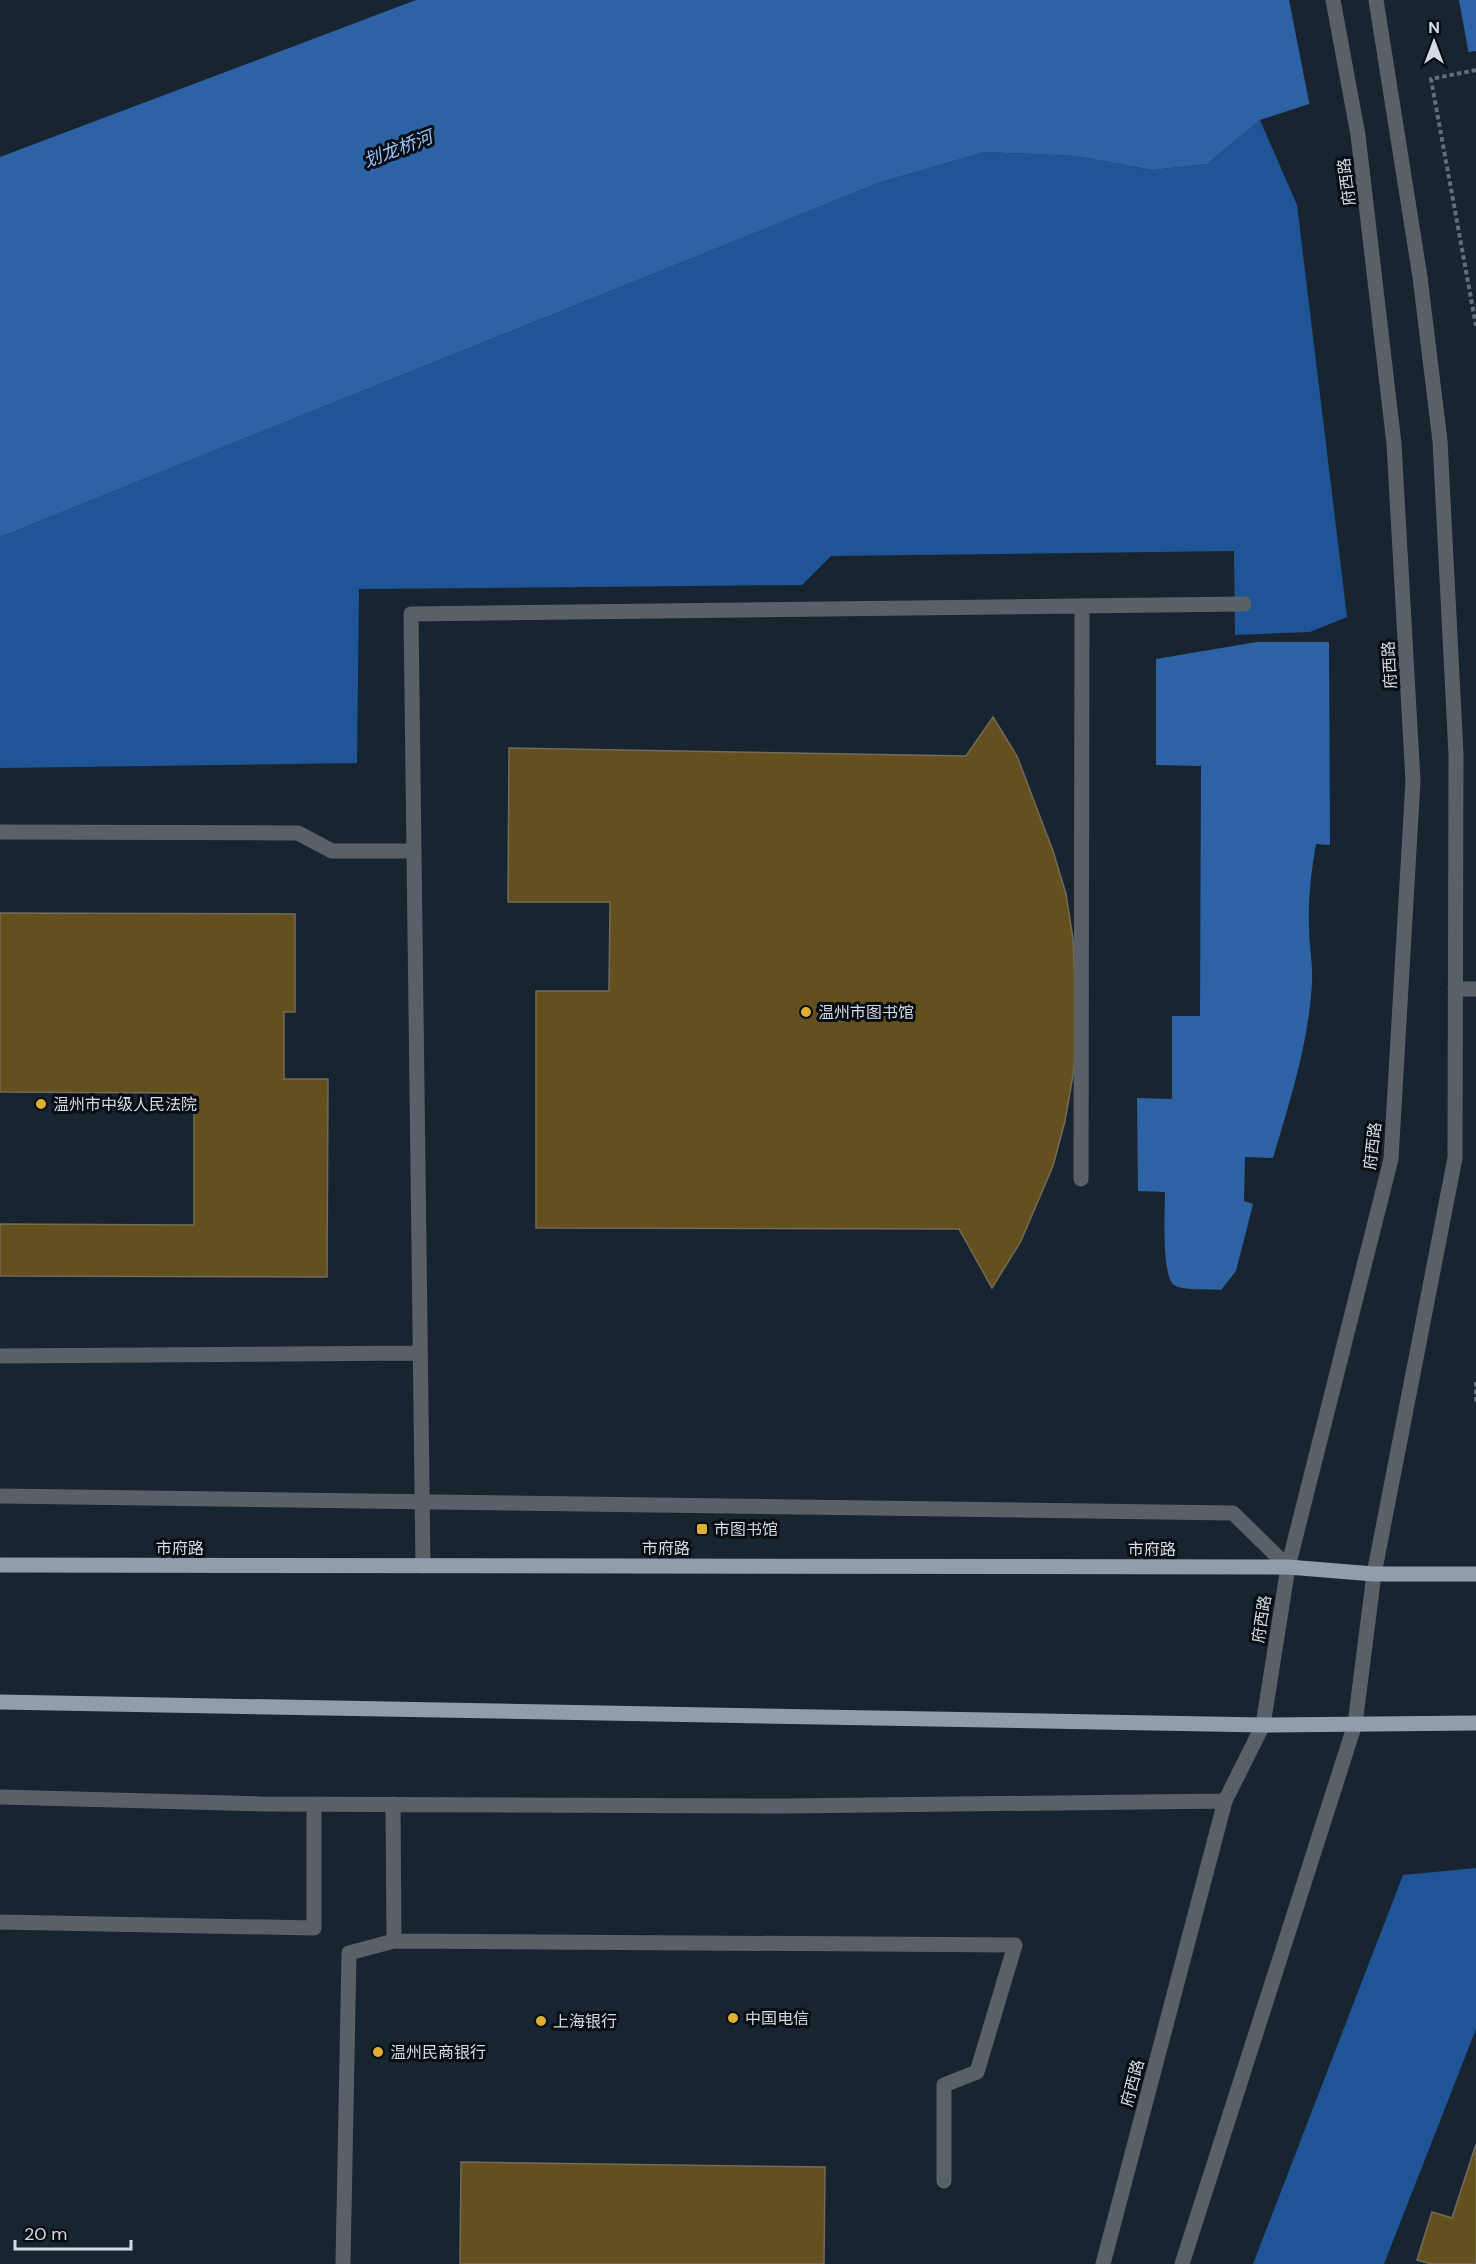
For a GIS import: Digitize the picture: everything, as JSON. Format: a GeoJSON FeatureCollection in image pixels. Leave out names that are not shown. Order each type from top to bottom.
{"type":"FeatureCollection","features":[{"type":"Feature","properties":{"kind":"main road","name":"市府路"},"geometry":{"type":"LineString","coordinates":[[0,1565],[1288,1567],[1374,1574],[1476,1574]]}},
{"type":"Feature","properties":{"kind":"main road"},"geometry":{"type":"LineString","coordinates":[[0,1702],[1263,1725],[1476,1723]]}},
{"type":"Feature","properties":{"kind":"street","name":"府西路"},"geometry":{"type":"LineString","coordinates":[[1102,2264],[1225,1801],[1263,1725],[1288,1567],[1391,1160],[1413,781],[1394,444],[1358,135],[1333,0]]}},
{"type":"Feature","properties":{"kind":"street"},"geometry":{"type":"LineString","coordinates":[[1182,2264],[1355,1724],[1374,1574],[1455,1158],[1456,754],[1440,441],[1420,277],[1376,0]]}},
{"type":"Feature","properties":{"kind":"street"},"geometry":{"type":"LineString","coordinates":[[423,1566],[411,614],[1244,604]]}},
{"type":"Feature","properties":{"kind":"street"},"geometry":{"type":"LineString","coordinates":[[1081,1179],[1082,606]]}},
{"type":"Feature","properties":{"kind":"street"},"geometry":{"type":"LineString","coordinates":[[0,832],[298,833],[332,850],[414,851]]}},
{"type":"Feature","properties":{"kind":"street"},"geometry":{"type":"LineString","coordinates":[[1455,989],[1476,989]]}},
{"type":"Feature","properties":{"kind":"street"},"geometry":{"type":"LineString","coordinates":[[0,1356],[420,1353]]}},
{"type":"Feature","properties":{"kind":"street"},"geometry":{"type":"LineString","coordinates":[[0,1496],[1233,1513],[1288,1567]]}},
{"type":"Feature","properties":{"kind":"street"},"geometry":{"type":"LineString","coordinates":[[0,1797],[314,1804],[786,1806],[1225,1801]]}},
{"type":"Feature","properties":{"kind":"street"},"geometry":{"type":"LineString","coordinates":[[0,1922],[314,1928],[314,1804]]}},
{"type":"Feature","properties":{"kind":"street"},"geometry":{"type":"LineString","coordinates":[[393,1804],[394,1941]]}},
{"type":"Feature","properties":{"kind":"street"},"geometry":{"type":"LineString","coordinates":[[343,2264],[349,1953],[394,1941],[1015,1945],[978,2072],[944,2085],[944,2181]]}},
{"type":"Feature","properties":{"kind":"path"},"geometry":{"type":"LineString","coordinates":[[1476,70],[1431,79],[1476,326]]}},
{"type":"Feature","properties":{"kind":"path"},"geometry":{"type":"LineString","coordinates":[[1476,1382],[1476,1402]]}},
{"type":"Feature","properties":{"kind":"shaded area"},"geometry":{"type":"Polygon","coordinates":[[[1260,120],[1297,205],[1347,617],[1310,632],[1235,635],[1234,551],[831,556],[802,585],[359,589],[357,763],[0,768],[0,537],[881,182],[985,152],[1076,156],[1152,170],[1207,164],[1260,120]]]}},
{"type":"Feature","properties":{"kind":"shaded area"},"geometry":{"type":"Polygon","coordinates":[[[1476,1868],[1476,2029],[1384,2264],[1253,2264],[1403,1875],[1476,1868]]]}},
{"type":"Feature","properties":{"kind":"water","name":"划龙桥河"},"geometry":{"type":"Polygon","coordinates":[[[416,0],[1476,0],[1476,51],[1260,120],[1207,164],[1152,170],[1076,156],[985,152],[881,182],[0,537],[0,157],[416,0]]]}},
{"type":"Feature","properties":{"kind":"water"},"geometry":{"type":"Polygon","coordinates":[[[1257,642],[1329,642],[1330,845],[1316,844],[1309,906],[1312,975],[1307,1027],[1298,1071],[1273,1158],[1245,1157],[1244,1201],[1253,1204],[1236,1271],[1221,1290],[1190,1289],[1174,1285],[1167,1269],[1165,1192],[1138,1191],[1137,1098],[1172,1099],[1172,1016],[1200,1016],[1201,766],[1156,765],[1156,659],[1257,642]]]}},
{"type":"Feature","properties":{"kind":"pier"},"geometry":{"type":"Polygon","coordinates":[[[1289,0],[1459,0],[1469,55],[1310,107],[1289,0]]]}},
{"type":"Feature","properties":{"kind":"building","name":"温州市图书馆"},"geometry":{"type":"Polygon","coordinates":[[[993,717],[1017,756],[1053,851],[1066,894],[1073,939],[1077,1034],[1065,1121],[1053,1166],[1021,1241],[992,1288],[959,1229],[536,1228],[536,991],[609,991],[610,902],[508,902],[509,748],[966,756],[993,717]]]}},
{"type":"Feature","properties":{"kind":"building"},"geometry":{"type":"Polygon","coordinates":[[[0,913],[295,914],[295,1012],[284,1012],[284,1079],[328,1079],[327,1277],[0,1276],[0,1224],[194,1225],[194,1093],[0,1092],[0,913]]]}},
{"type":"Feature","properties":{"kind":"building"},"geometry":{"type":"Polygon","coordinates":[[[1476,2144],[1476,2264],[1431,2264],[1417,2260],[1432,2212],[1452,2218],[1476,2144]]]}},
{"type":"Feature","properties":{"kind":"building"},"geometry":{"type":"Polygon","coordinates":[[[461,2162],[825,2167],[824,2264],[460,2264],[461,2162]]]}},
{"type":"Feature","properties":{"kind":"place","name":"温州市图书馆"},"geometry":{"type":"Point","coordinates":[806,1012]}},
{"type":"Feature","properties":{"kind":"place","name":"温州市中级人民法院"},"geometry":{"type":"Point","coordinates":[41,1104]}},
{"type":"Feature","properties":{"kind":"place","name":"市图书馆"},"geometry":{"type":"Point","coordinates":[702,1529]}},
{"type":"Feature","properties":{"kind":"place","name":"中国电信"},"geometry":{"type":"Point","coordinates":[733,2018]}},
{"type":"Feature","properties":{"kind":"place","name":"上海银行"},"geometry":{"type":"Point","coordinates":[541,2021]}},
{"type":"Feature","properties":{"kind":"place","name":"温州民商银行"},"geometry":{"type":"Point","coordinates":[378,2052]}}]}
